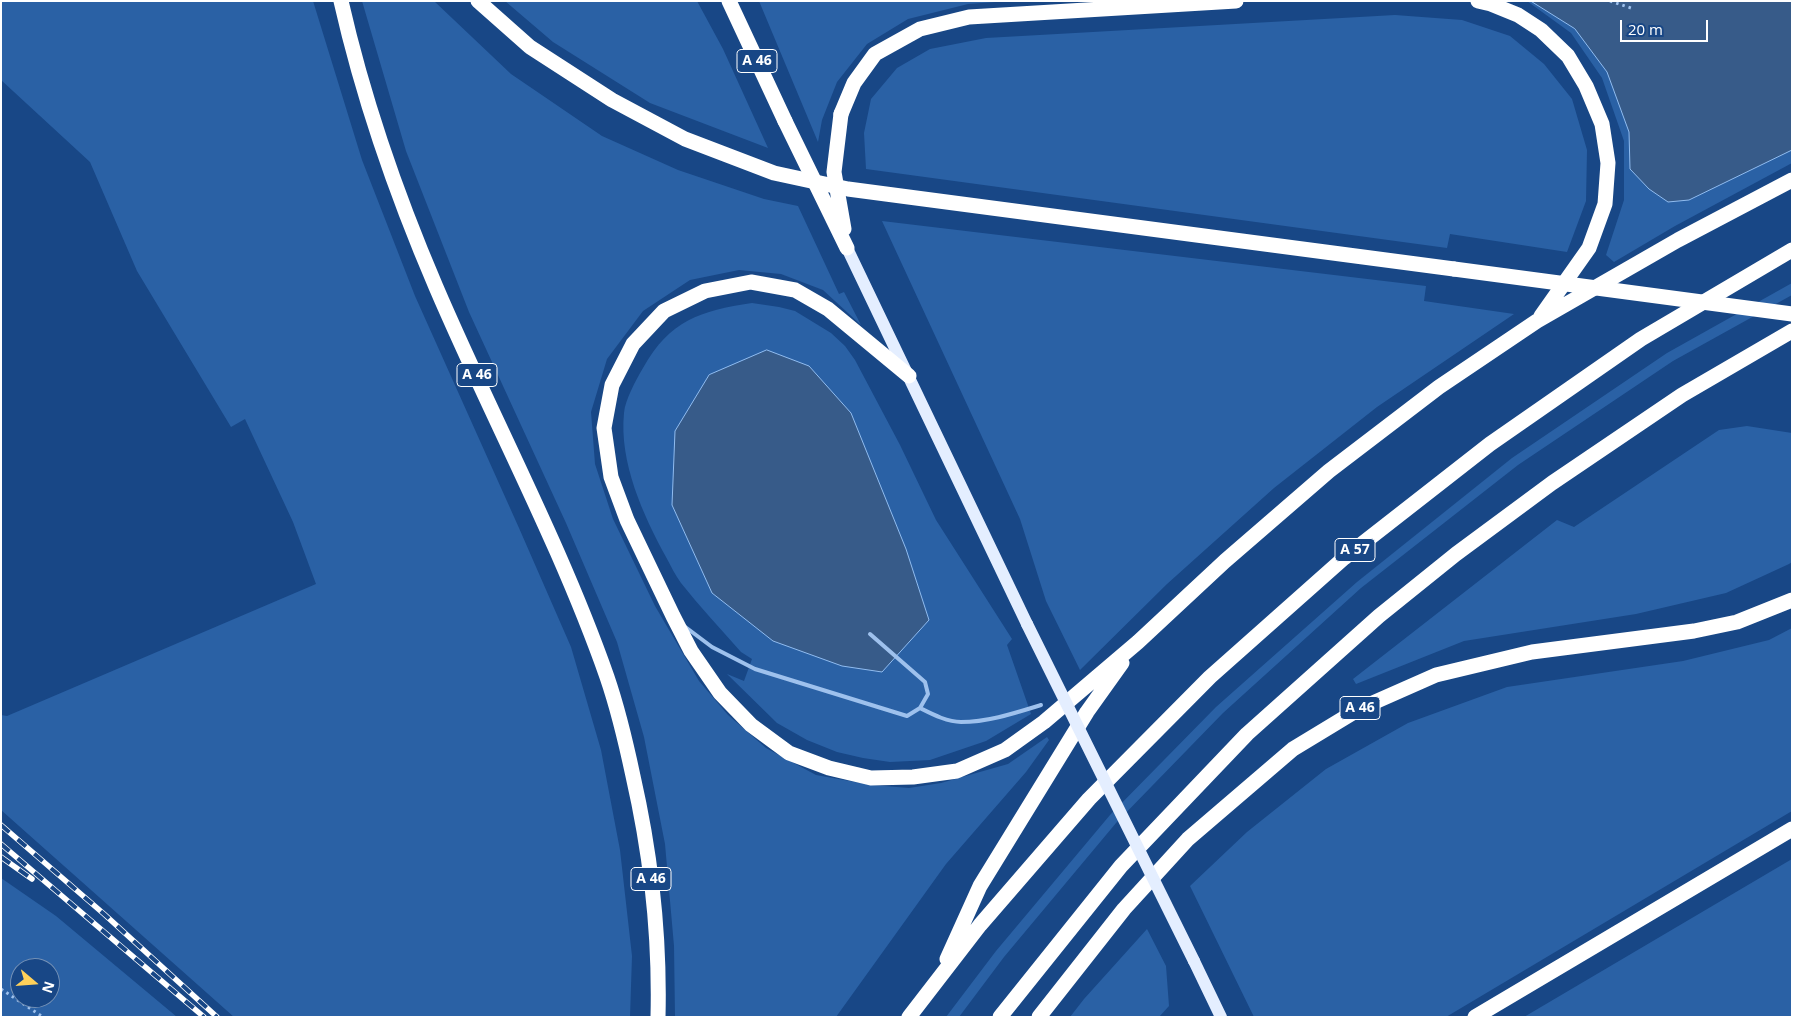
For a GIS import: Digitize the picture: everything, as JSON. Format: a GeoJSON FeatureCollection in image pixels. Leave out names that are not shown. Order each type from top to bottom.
{"type":"FeatureCollection","features":[{"type":"Feature","properties":{"kind":"highway","name":"A 46"},"geometry":{"type":"LineString","coordinates":[[341,1],[347,29],[387,161],[436,287],[557,549],[608,680],[628,753],[643,819],[654,898],[659,983],[658,1017]]}},
{"type":"Feature","properties":{"kind":"highway"},"geometry":{"type":"LineString","coordinates":[[478,1],[530,48],[612,100],[685,139],[774,173],[848,189],[1792,314]]}},
{"type":"Feature","properties":{"kind":"highway","name":"A 46"},"geometry":{"type":"LineString","coordinates":[[729,1],[847,248]]}},
{"type":"Feature","properties":{"kind":"highway"},"geometry":{"type":"LineString","coordinates":[[847,248],[834,172],[841,114],[854,83],[875,54],[920,29],[969,17],[1236,1]]}},
{"type":"Feature","properties":{"kind":"highway"},"geometry":{"type":"LineString","coordinates":[[1478,1],[1518,15],[1541,30],[1568,56],[1586,86],[1602,124],[1608,163],[1605,204],[1589,248],[1538,321]]}},
{"type":"Feature","properties":{"kind":"highway"},"geometry":{"type":"LineString","coordinates":[[908,376],[828,309],[795,290],[751,282],[705,291],[664,311],[632,344],[612,385],[604,428],[610,476],[627,520],[691,650],[720,693],[751,725],[789,753],[829,768],[871,778],[914,777],[957,771],[1005,750],[1044,722],[1138,642],[1225,562],[1329,471],[1439,386],[1538,321],[1678,240],[1792,180]]}},
{"type":"Feature","properties":{"kind":"highway","name":"A 57"},"geometry":{"type":"LineString","coordinates":[[909,1017],[980,925],[1089,799],[1210,677],[1344,558],[1490,444],[1642,339],[1792,250]]}},
{"type":"Feature","properties":{"kind":"highway"},"geometry":{"type":"LineString","coordinates":[[1000,1017],[1135,852],[1247,734],[1379,616],[1456,554],[1552,482],[1682,395],[1792,331]]}},
{"type":"Feature","properties":{"kind":"highway","name":"A 46"},"geometry":{"type":"LineString","coordinates":[[1039,1017],[1124,909],[1188,839],[1293,749],[1359,709],[1436,675],[1532,652],[1694,631],[1737,622],[1792,600]]}},
{"type":"Feature","properties":{"kind":"highway"},"geometry":{"type":"LineString","coordinates":[[940,976],[980,886],[1087,712],[1138,642]]}},
{"type":"Feature","properties":{"kind":"highway"},"geometry":{"type":"LineString","coordinates":[[1475,1017],[1792,829]]}},
{"type":"Feature","properties":{"kind":"main road","name":"A 46"},"geometry":{"type":"LineString","coordinates":[[847,248],[908,376]]}},
{"type":"Feature","properties":{"kind":"main road"},"geometry":{"type":"LineString","coordinates":[[908,376],[1027,624],[1221,1017]]}},
{"type":"Feature","properties":{"kind":"lane"},"geometry":{"type":"LineString","coordinates":[[673,616],[712,647],[755,669],[907,716],[920,708],[928,694],[924,682],[870,634]]}},
{"type":"Feature","properties":{"kind":"lane"},"geometry":{"type":"LineString","coordinates":[[920,708],[937,716],[959,722],[996,718],[1041,705]]}},
{"type":"Feature","properties":{"kind":"path"},"geometry":{"type":"LineString","coordinates":[[1610,1],[1631,8]]}},
{"type":"Feature","properties":{"kind":"path"},"geometry":{"type":"LineString","coordinates":[[1,989],[43,1017]]}},
{"type":"Feature","properties":{"kind":"shaded area"},"geometry":{"type":"Polygon","coordinates":[[[1,1],[313,1],[362,160],[415,296],[571,647],[601,750],[620,850],[632,956],[630,1017],[234,1017],[1,810],[1,715],[7,716],[316,584],[293,522],[245,419],[231,427],[137,271],[90,162],[1,80],[1,1]]]}},
{"type":"Feature","properties":{"kind":"shaded area"},"geometry":{"type":"Polygon","coordinates":[[[362,1],[434,1],[511,74],[602,136],[678,170],[764,199],[798,206],[839,294],[844,292],[861,325],[823,290],[781,274],[739,270],[690,280],[643,311],[607,359],[591,412],[595,464],[613,519],[655,606],[699,681],[728,715],[766,748],[816,775],[872,785],[909,788],[941,783],[1008,764],[1047,737],[1049,740],[1026,772],[946,864],[836,1017],[675,1017],[674,946],[665,844],[644,737],[617,642],[566,523],[469,312],[406,151],[362,1]]]}},
{"type":"Feature","properties":{"kind":"shaded area"},"geometry":{"type":"Polygon","coordinates":[[[505,1],[697,1],[723,49],[768,148],[650,103],[553,42],[505,1]]]}},
{"type":"Feature","properties":{"kind":"shaded area"},"geometry":{"type":"Polygon","coordinates":[[[759,1],[1010,1],[968,4],[908,19],[867,44],[837,82],[822,120],[818,142],[759,1]]]}},
{"type":"Feature","properties":{"kind":"shaded area"},"geometry":{"type":"Polygon","coordinates":[[[1527,1],[1792,1],[1792,163],[1675,226],[1614,262],[1606,255],[1624,200],[1624,141],[1602,78],[1571,33],[1527,1]]]}},
{"type":"Feature","properties":{"kind":"shaded area"},"geometry":{"type":"Polygon","coordinates":[[[1531,1],[1792,1],[1792,150],[1689,200],[1668,202],[1649,189],[1630,169],[1629,132],[1607,72],[1575,29],[1531,1]]]}},
{"type":"Feature","properties":{"kind":"shaded area"},"geometry":{"type":"Polygon","coordinates":[[[1395,15],[1462,20],[1510,36],[1544,64],[1572,99],[1587,150],[1586,201],[1567,252],[1450,234],[1447,248],[866,169],[864,133],[871,99],[897,68],[930,49],[986,38],[1395,15]]]}},
{"type":"Feature","properties":{"kind":"shaded area"},"geometry":{"type":"Polygon","coordinates":[[[882,221],[1426,286],[1424,301],[1514,314],[1377,407],[1274,488],[1167,584],[1080,670],[1046,601],[1020,519],[882,221]]]}},
{"type":"Feature","properties":{"kind":"shaded area"},"geometry":{"type":"Polygon","coordinates":[[[1792,283],[1792,295],[1673,361],[1518,465],[1361,588],[1223,713],[1116,823],[1004,957],[959,1017],[946,1017],[996,951],[1110,815],[1216,707],[1357,582],[1512,458],[1667,353],[1792,283]]]}},
{"type":"Feature","properties":{"kind":"shaded area"},"geometry":{"type":"Polygon","coordinates":[[[752,303],[795,311],[831,333],[845,346],[855,360],[900,445],[936,520],[1012,639],[1007,645],[1031,714],[986,741],[930,760],[890,762],[837,752],[807,740],[777,723],[727,674],[744,681],[752,659],[741,652],[681,583],[657,541],[634,488],[629,469],[623,432],[624,413],[634,384],[643,368],[653,352],[676,328],[702,314],[752,303]]]}},
{"type":"Feature","properties":{"kind":"shaded area"},"geometry":{"type":"Polygon","coordinates":[[[767,350],[809,366],[851,413],[906,549],[929,620],[882,672],[842,666],[773,641],[712,593],[672,505],[675,431],[709,375],[767,350]]]}},
{"type":"Feature","properties":{"kind":"shaded area"},"geometry":{"type":"Polygon","coordinates":[[[1747,426],[1792,433],[1792,562],[1789,564],[1726,593],[1636,614],[1464,641],[1356,684],[1353,679],[1557,520],[1574,527],[1719,430],[1747,426]]]}},
{"type":"Feature","properties":{"kind":"shaded area"},"geometry":{"type":"Polygon","coordinates":[[[1792,628],[1792,811],[1446,1017],[1254,1017],[1190,886],[1247,832],[1326,769],[1408,723],[1507,687],[1683,661],[1769,640],[1792,628]]]}},
{"type":"Feature","properties":{"kind":"shaded area"},"geometry":{"type":"Polygon","coordinates":[[[1792,859],[1792,1017],[1524,1017],[1792,859]]]}},
{"type":"Feature","properties":{"kind":"shaded area"},"geometry":{"type":"Polygon","coordinates":[[[1,878],[56,916],[177,1017],[1,1017],[1,878]]]}},
{"type":"Feature","properties":{"kind":"shaded area"},"geometry":{"type":"Polygon","coordinates":[[[1147,929],[1166,966],[1169,1006],[1159,1017],[1070,1017],[1084,999],[1147,929]]]}},
{"type":"Feature","properties":{"kind":"railway"},"geometry":{"type":"LineString","coordinates":[[1,825],[104,914],[217,1017]]}},
{"type":"Feature","properties":{"kind":"railway"},"geometry":{"type":"LineString","coordinates":[[1,844],[204,1017]]}},
{"type":"Feature","properties":{"kind":"railway"},"geometry":{"type":"LineString","coordinates":[[1,857],[32,879]]}}]}
